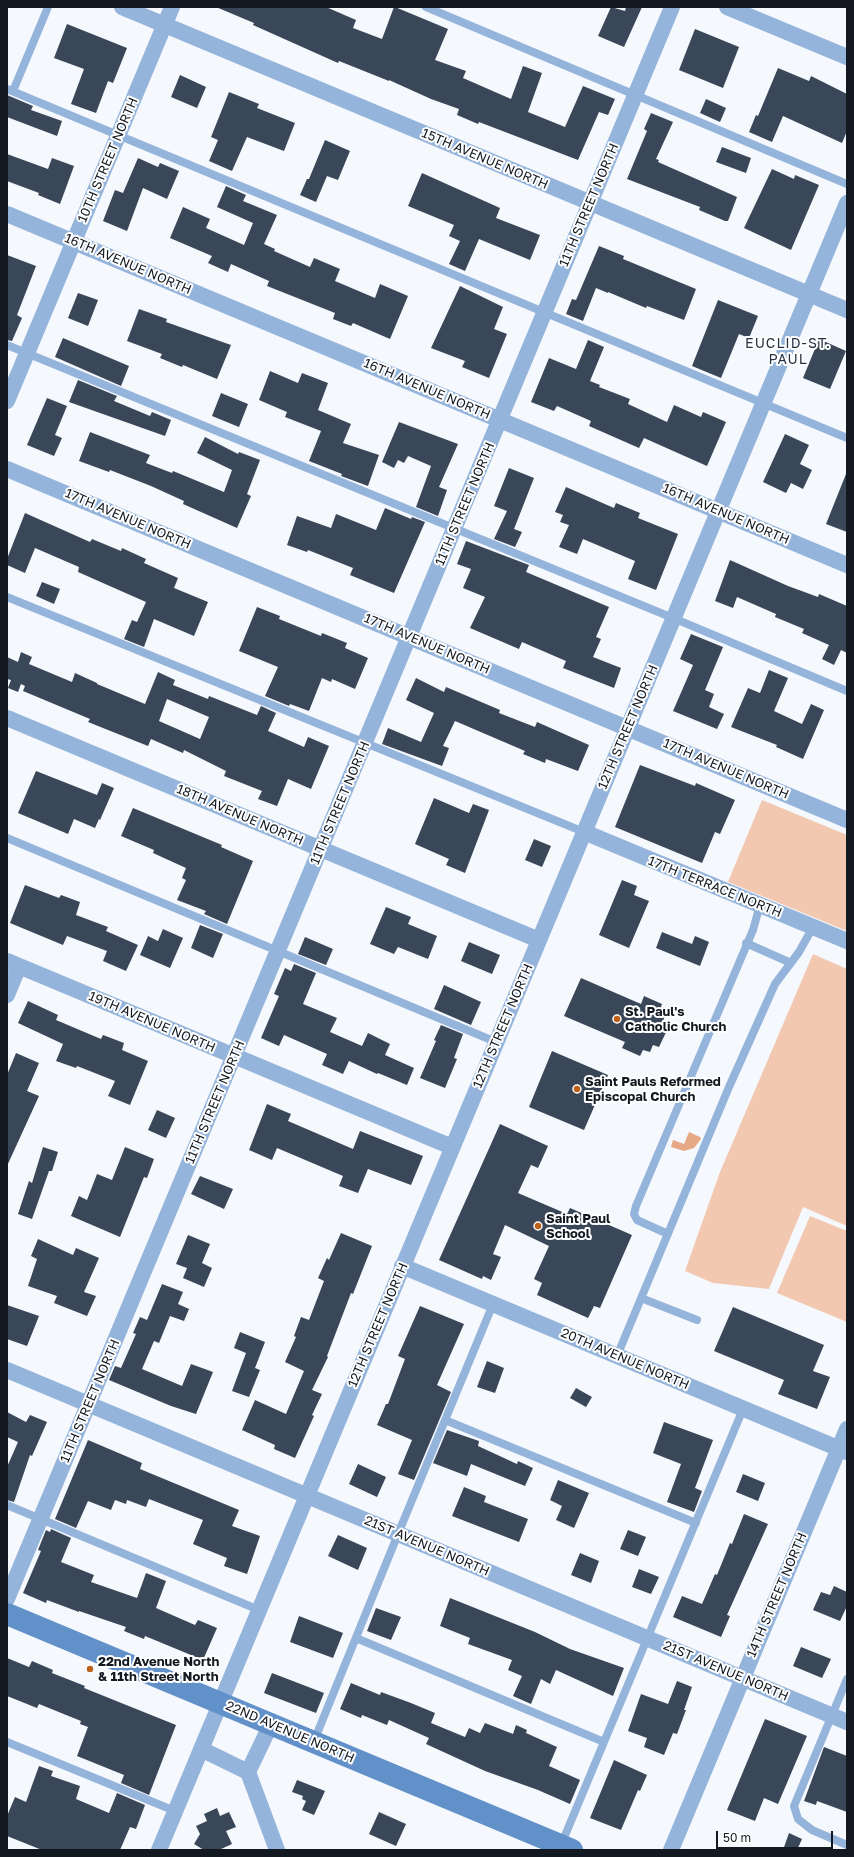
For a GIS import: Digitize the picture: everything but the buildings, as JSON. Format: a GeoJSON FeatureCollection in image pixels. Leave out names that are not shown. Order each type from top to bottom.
{"type":"FeatureCollection","features":[{"type":"Feature","properties":{"kind":"main road","name":"22ND AVENUE NORTH"},"geometry":{"type":"LineString","coordinates":[[7,1614],[567,1848]]}},
{"type":"Feature","properties":{"kind":"street","name":"15TH AVENUE NORTH"},"geometry":{"type":"LineString","coordinates":[[122,7],[847,310]]}},
{"type":"Feature","properties":{"kind":"street","name":"10TH STREET NORTH"},"geometry":{"type":"LineString","coordinates":[[7,401],[172,7]]}},
{"type":"Feature","properties":{"kind":"street","name":"11TH STREET NORTH"},"geometry":{"type":"LineString","coordinates":[[7,1599],[672,7]]}},
{"type":"Feature","properties":{"kind":"street"},"geometry":{"type":"LineString","coordinates":[[727,7],[847,57]]}},
{"type":"Feature","properties":{"kind":"street","name":"12TH STREET NORTH"},"geometry":{"type":"LineString","coordinates":[[158,1850],[847,203]]}},
{"type":"Feature","properties":{"kind":"street","name":"16TH AVENUE NORTH"},"geometry":{"type":"LineString","coordinates":[[7,214],[847,565]]}},
{"type":"Feature","properties":{"kind":"street","name":"17TH AVENUE NORTH"},"geometry":{"type":"LineString","coordinates":[[7,469],[847,820]]}},
{"type":"Feature","properties":{"kind":"street","name":"18TH AVENUE NORTH"},"geometry":{"type":"LineString","coordinates":[[7,718],[539,940]]}},
{"type":"Feature","properties":{"kind":"street","name":"17TH TERRACE NORTH"},"geometry":{"type":"LineString","coordinates":[[584,832],[847,942]]}},
{"type":"Feature","properties":{"kind":"street"},"geometry":{"type":"LineString","coordinates":[[7,995],[13,963]]}},
{"type":"Feature","properties":{"kind":"street","name":"19TH AVENUE NORTH"},"geometry":{"type":"LineString","coordinates":[[13,963],[452,1147]]}},
{"type":"Feature","properties":{"kind":"street","name":"20TH AVENUE NORTH"},"geometry":{"type":"LineString","coordinates":[[402,1266],[843,1451]]}},
{"type":"Feature","properties":{"kind":"street","name":"21ST AVENUE NORTH"},"geometry":{"type":"LineString","coordinates":[[7,1370],[847,1722]]}},
{"type":"Feature","properties":{"kind":"street","name":"14TH STREET NORTH"},"geometry":{"type":"LineString","coordinates":[[671,1850],[743,1678],[843,1451],[847,1429]]}},
{"type":"Feature","properties":{"kind":"street"},"geometry":{"type":"LineString","coordinates":[[248,1772],[271,1724]]}},
{"type":"Feature","properties":{"kind":"street"},"geometry":{"type":"LineString","coordinates":[[201,1749],[248,1772],[277,1850]]}},
{"type":"Feature","properties":{"kind":"lane"},"geometry":{"type":"LineString","coordinates":[[48,7],[10,90],[762,405],[847,438]]}},
{"type":"Feature","properties":{"kind":"lane"},"geometry":{"type":"LineString","coordinates":[[426,7],[847,184]]}},
{"type":"Feature","properties":{"kind":"lane"},"geometry":{"type":"LineString","coordinates":[[7,345],[674,618],[847,691]]}},
{"type":"Feature","properties":{"kind":"lane"},"geometry":{"type":"LineString","coordinates":[[7,597],[584,832]]}},
{"type":"Feature","properties":{"kind":"lane"},"geometry":{"type":"LineString","coordinates":[[7,838],[496,1042]]}},
{"type":"Feature","properties":{"kind":"lane"},"geometry":{"type":"LineString","coordinates":[[668,1234],[636,1220],[634,1214],[636,1206],[752,930],[760,905]]}},
{"type":"Feature","properties":{"kind":"lane"},"geometry":{"type":"LineString","coordinates":[[617,1356],[729,1087],[775,984],[791,963],[813,927]]}},
{"type":"Feature","properties":{"kind":"lane"},"geometry":{"type":"LineString","coordinates":[[746,943],[791,963]]}},
{"type":"Feature","properties":{"kind":"lane"},"geometry":{"type":"LineString","coordinates":[[641,1298],[697,1320]]}},
{"type":"Feature","properties":{"kind":"lane"},"geometry":{"type":"LineString","coordinates":[[314,1742],[493,1304]]}},
{"type":"Feature","properties":{"kind":"lane"},"geometry":{"type":"LineString","coordinates":[[567,1848],[604,1742],[743,1409]]}},
{"type":"Feature","properties":{"kind":"lane"},"geometry":{"type":"LineString","coordinates":[[445,1420],[696,1523]]}},
{"type":"Feature","properties":{"kind":"lane"},"geometry":{"type":"LineString","coordinates":[[7,1505],[259,1610]]}},
{"type":"Feature","properties":{"kind":"lane"},"geometry":{"type":"LineString","coordinates":[[356,1638],[604,1742]]}},
{"type":"Feature","properties":{"kind":"lane"},"geometry":{"type":"LineString","coordinates":[[847,1679],[794,1806],[798,1819],[812,1830],[847,1845]]}},
{"type":"Feature","properties":{"kind":"lane"},"geometry":{"type":"LineString","coordinates":[[7,1742],[175,1811]]}},
{"type":"Feature","properties":{"kind":"shaded area"},"geometry":{"type":"Polygon","coordinates":[[[762,800],[847,835],[847,931],[728,882],[762,800]]]}},
{"type":"Feature","properties":{"kind":"shaded area"},"geometry":{"type":"Polygon","coordinates":[[[813,954],[847,969],[847,1226],[803,1207],[769,1289],[713,1283],[685,1271],[720,1172],[813,954]]]}},
{"type":"Feature","properties":{"kind":"shaded area"},"geometry":{"type":"Polygon","coordinates":[[[689,1132],[700,1137],[701,1139],[694,1148],[684,1151],[671,1147],[673,1140],[684,1144],[689,1132]]]}},
{"type":"Feature","properties":{"kind":"shaded area"},"geometry":{"type":"Polygon","coordinates":[[[810,1216],[847,1231],[847,1322],[777,1293],[810,1216]]]}},
{"type":"Feature","properties":{"kind":"place","name":"St. Paul's Catholic Church"},"geometry":{"type":"Point","coordinates":[617,1019]}},
{"type":"Feature","properties":{"kind":"place","name":"Saint Pauls Reformed Episcopal Church"},"geometry":{"type":"Point","coordinates":[577,1089]}},
{"type":"Feature","properties":{"kind":"place","name":"Saint Paul School"},"geometry":{"type":"Point","coordinates":[538,1226]}},
{"type":"Feature","properties":{"kind":"place","name":"22nd Avenue North & 11th Street North"},"geometry":{"type":"Point","coordinates":[90,1669]}},
{"type":"Feature","properties":{"kind":"district","name":"EUCLID-ST. PAUL"},"geometry":{"type":"Point","coordinates":[788,352]}}]}
